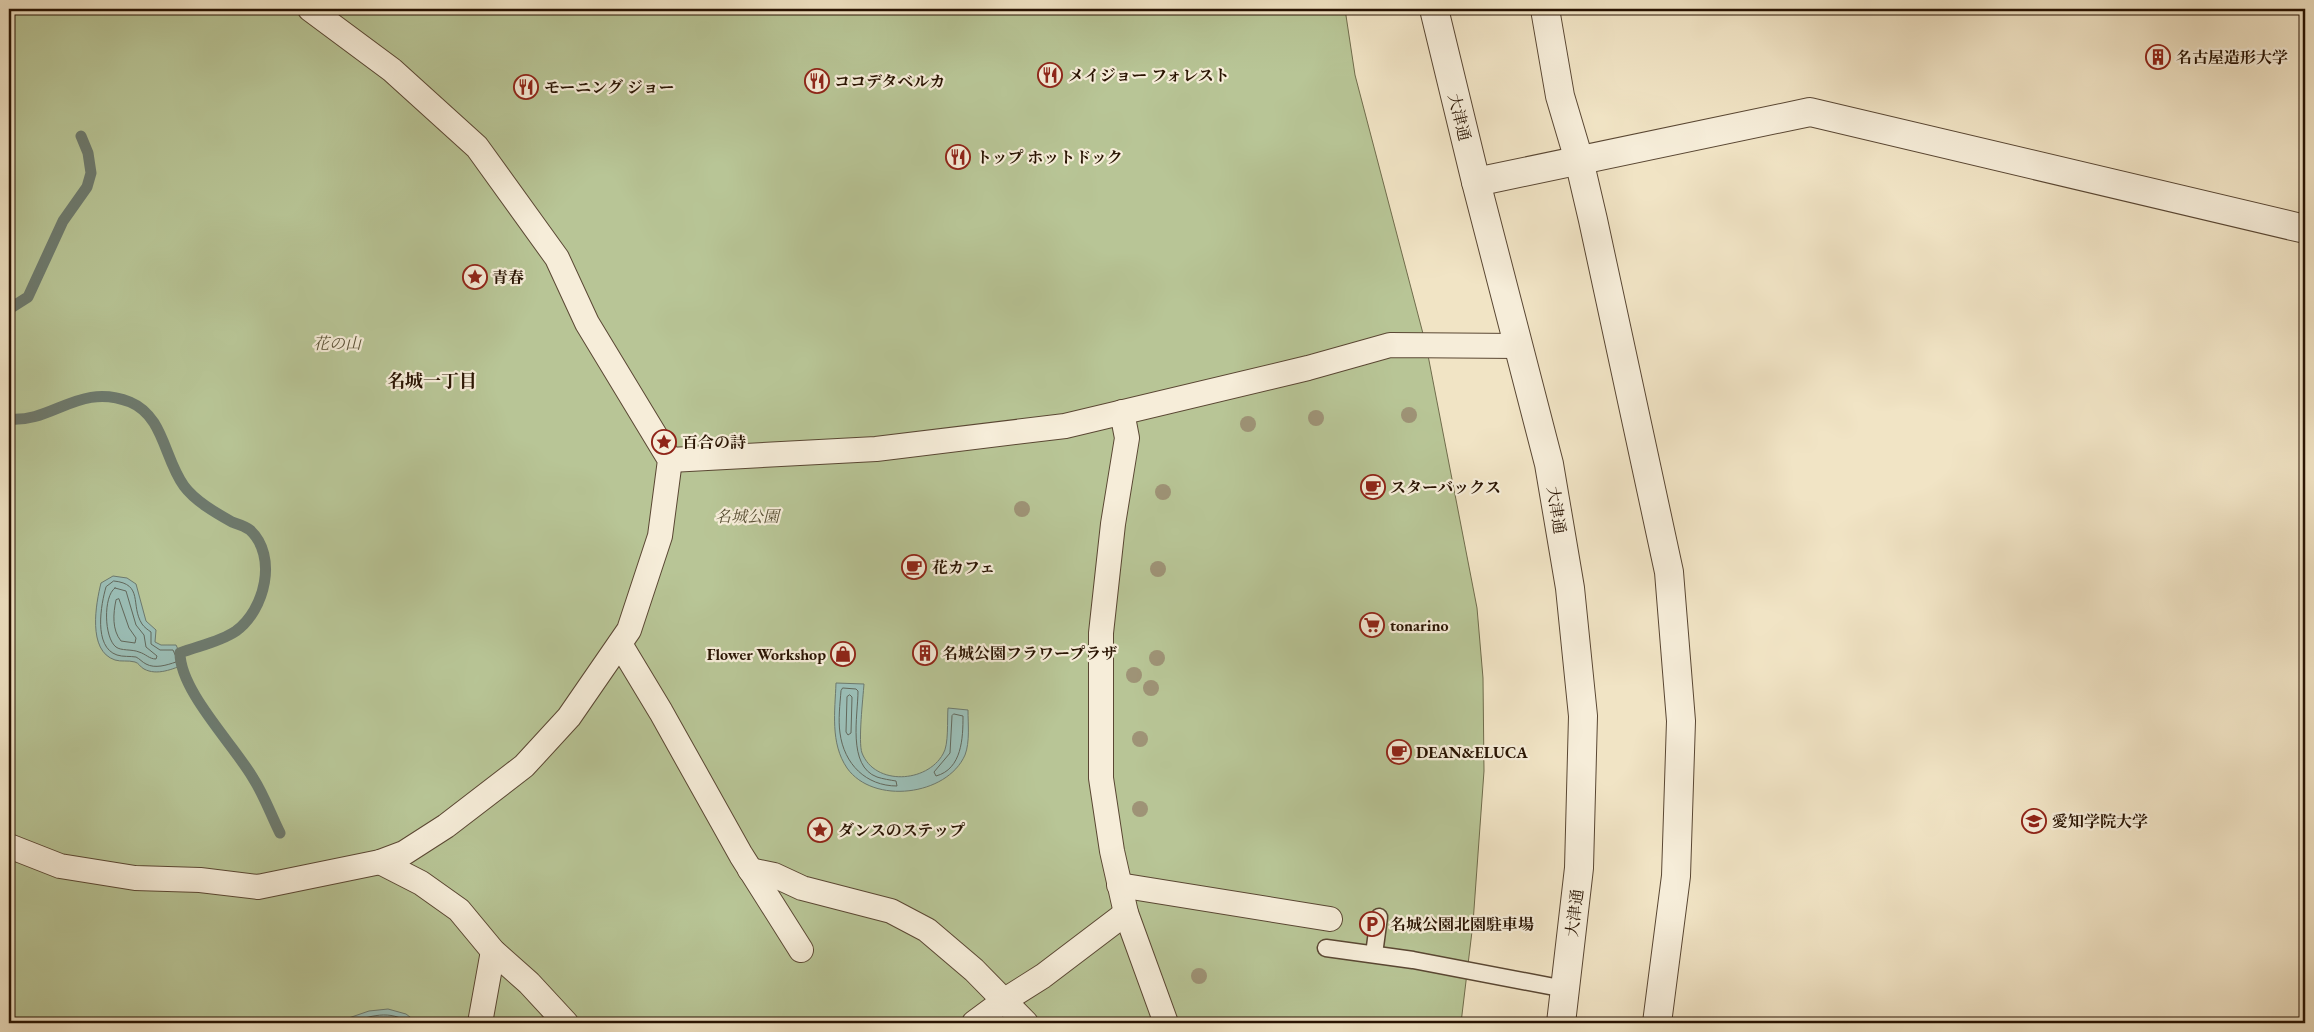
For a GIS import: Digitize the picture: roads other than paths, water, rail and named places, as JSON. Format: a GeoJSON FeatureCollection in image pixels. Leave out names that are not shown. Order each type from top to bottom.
{"type":"FeatureCollection","features":[{"type":"Feature","properties":{"kind":"street"},"geometry":{"type":"LineString","coordinates":[[9,846],[60,866],[135,878],[200,880],[258,887],[380,862],[404,853],[446,826],[524,766],[569,717],[629,630],[660,536],[670,460],[587,323],[557,258],[476,148],[392,70],[310,9]]}},
{"type":"Feature","properties":{"kind":"street","name":"大津通"},"geometry":{"type":"LineString","coordinates":[[1434,9],[1476,182],[1549,464],[1570,588],[1583,716],[1579,868],[1561,1023]]}},
{"type":"Feature","properties":{"kind":"street"},"geometry":{"type":"LineString","coordinates":[[1545,9],[1560,96],[1579,160],[1669,572],[1680,721],[1676,876],[1657,1023]]}},
{"type":"Feature","properties":{"kind":"street"},"geometry":{"type":"LineString","coordinates":[[1476,182],[1810,112],[2305,229]]}},
{"type":"Feature","properties":{"kind":"street"},"geometry":{"type":"LineString","coordinates":[[670,460],[876,449],[1065,426],[1308,368],[1390,345],[1519,346]]}},
{"type":"Feature","properties":{"kind":"street"},"geometry":{"type":"LineString","coordinates":[[1122,412],[1127,438],[1113,524],[1101,633],[1101,778],[1112,851],[1126,913],[1166,1023]]}},
{"type":"Feature","properties":{"kind":"street"},"geometry":{"type":"LineString","coordinates":[[620,644],[661,712],[750,870],[801,950]]}},
{"type":"Feature","properties":{"kind":"street"},"geometry":{"type":"LineString","coordinates":[[380,862],[421,883],[459,910],[493,951],[529,983],[566,1023]]}},
{"type":"Feature","properties":{"kind":"street"},"geometry":{"type":"LineString","coordinates":[[750,870],[774,875],[802,888],[891,911],[927,930],[974,970],[1026,1023]]}},
{"type":"Feature","properties":{"kind":"street"},"geometry":{"type":"LineString","coordinates":[[1120,885],[1330,919]]}},
{"type":"Feature","properties":{"kind":"street"},"geometry":{"type":"LineString","coordinates":[[974,1023],[1005,1000],[1043,976],[1126,913]]}},
{"type":"Feature","properties":{"kind":"street"},"geometry":{"type":"LineString","coordinates":[[480,1023],[493,951]]}},
{"type":"Feature","properties":{"kind":"lane"},"geometry":{"type":"LineString","coordinates":[[1374,954],[1379,917]]}},
{"type":"Feature","properties":{"kind":"lane"},"geometry":{"type":"LineString","coordinates":[[1326,948],[1374,954],[1565,989]]}},
{"type":"Feature","properties":{"kind":"water"},"geometry":{"type":"Polygon","coordinates":[[[113,576],[127,578],[136,584],[146,621],[156,630],[155,642],[161,645],[176,645],[185,664],[165,671],[154,672],[144,669],[138,663],[117,661],[106,655],[100,647],[97,637],[97,602],[101,583],[113,576]]]}},
{"type":"Feature","properties":{"kind":"water"},"geometry":{"type":"Polygon","coordinates":[[[836,683],[864,684],[861,747],[862,753],[869,764],[878,771],[901,777],[925,771],[935,764],[945,750],[948,708],[968,710],[968,739],[965,755],[956,769],[943,780],[927,787],[909,791],[891,791],[874,787],[859,780],[847,768],[838,748],[835,727],[836,683]]]}},
{"type":"Feature","properties":{"kind":"water"},"geometry":{"type":"Polygon","coordinates":[[[388,1009],[406,1014],[418,1023],[334,1023],[369,1011],[388,1009]]]}},
{"type":"Feature","properties":{"kind":"waterway"},"geometry":{"type":"LineString","coordinates":[[9,309],[28,297],[63,221],[87,187],[91,173],[88,153],[81,136]]}},
{"type":"Feature","properties":{"kind":"waterway"},"geometry":{"type":"LineString","coordinates":[[9,419],[25,419],[81,400],[96,397],[112,397],[130,402],[150,417],[184,486],[200,502],[213,511],[250,530],[259,541],[264,554],[266,568],[264,582],[261,597],[246,622],[230,635],[180,653],[182,668],[198,701],[253,778],[280,833]]}},
{"type":"Feature","properties":{"kind":"place","name":"名古屋造形大学"},"geometry":{"type":"Point","coordinates":[2158,57]}},
{"type":"Feature","properties":{"kind":"place","name":"メイジョー フォレスト"},"geometry":{"type":"Point","coordinates":[1050,75]}},
{"type":"Feature","properties":{"kind":"place","name":"ココデタベルカ"},"geometry":{"type":"Point","coordinates":[817,81]}},
{"type":"Feature","properties":{"kind":"place","name":"モーニング ジョー"},"geometry":{"type":"Point","coordinates":[526,87]}},
{"type":"Feature","properties":{"kind":"place","name":"トップ ホットドック"},"geometry":{"type":"Point","coordinates":[958,157]}},
{"type":"Feature","properties":{"kind":"place","name":"青春"},"geometry":{"type":"Point","coordinates":[475,277]}},
{"type":"Feature","properties":{"kind":"place","name":"百合の詩"},"geometry":{"type":"Point","coordinates":[664,442]}},
{"type":"Feature","properties":{"kind":"place","name":"スターバックス"},"geometry":{"type":"Point","coordinates":[1373,487]}},
{"type":"Feature","properties":{"kind":"place","name":"花カフェ"},"geometry":{"type":"Point","coordinates":[914,567]}},
{"type":"Feature","properties":{"kind":"place","name":"tonarino"},"geometry":{"type":"Point","coordinates":[1372,625]}},
{"type":"Feature","properties":{"kind":"place","name":"名城公園フラワープラザ"},"geometry":{"type":"Point","coordinates":[925,653]}},
{"type":"Feature","properties":{"kind":"place","name":"Flower Workshop"},"geometry":{"type":"Point","coordinates":[843,654]}},
{"type":"Feature","properties":{"kind":"place","name":"DEAN&ELUCA"},"geometry":{"type":"Point","coordinates":[1399,752]}},
{"type":"Feature","properties":{"kind":"place","name":"愛知学院大学"},"geometry":{"type":"Point","coordinates":[2034,821]}},
{"type":"Feature","properties":{"kind":"place","name":"ダンスのステップ"},"geometry":{"type":"Point","coordinates":[820,830]}},
{"type":"Feature","properties":{"kind":"place","name":"名城公園北園駐車場"},"geometry":{"type":"Point","coordinates":[1372,924]}},
{"type":"Feature","properties":{"kind":"district","name":"名城一丁目"},"geometry":{"type":"Point","coordinates":[432,381]}},
{"type":"Feature","properties":{"kind":"park label","name":"花の山"},"geometry":{"type":"Point","coordinates":[337,343]}},
{"type":"Feature","properties":{"kind":"park label","name":"名城公園"},"geometry":{"type":"Point","coordinates":[747,516]}}]}
